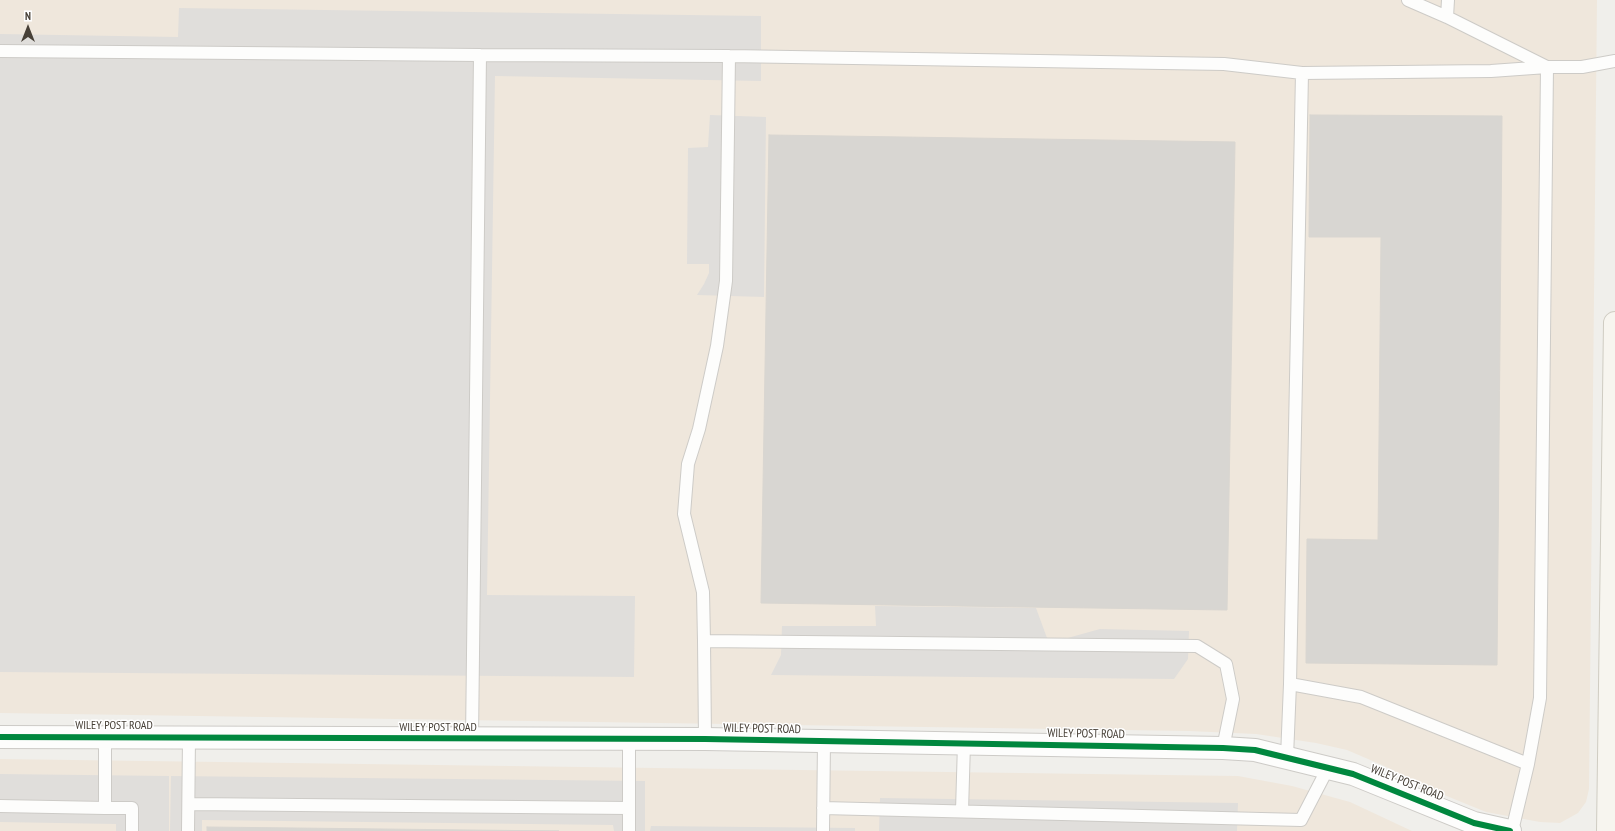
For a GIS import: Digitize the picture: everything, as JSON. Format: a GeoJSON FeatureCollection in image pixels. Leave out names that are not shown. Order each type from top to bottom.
{"type":"FeatureCollection","features":[{"type":"Feature","properties":{"kind":"main road"},"geometry":{"type":"LineString","coordinates":[[1608,831],[1615,324]]}},
{"type":"Feature","properties":{"kind":"street","name":"WILEY POST ROAD"},"geometry":{"type":"LineString","coordinates":[[0,737],[629,740],[705,739],[1223,748],[1255,750],[1353,774],[1474,823],[1511,831]]}},
{"type":"Feature","properties":{"kind":"lane"},"geometry":{"type":"LineString","coordinates":[[1408,0],[1447,17],[1547,67]]}},
{"type":"Feature","properties":{"kind":"lane"},"geometry":{"type":"LineString","coordinates":[[1447,17],[1448,0]]}},
{"type":"Feature","properties":{"kind":"lane"},"geometry":{"type":"LineString","coordinates":[[0,51],[729,56],[1224,64],[1302,73],[1491,71],[1547,67],[1582,67],[1615,61]]}},
{"type":"Feature","properties":{"kind":"lane"},"geometry":{"type":"LineString","coordinates":[[472,739],[480,55]]}},
{"type":"Feature","properties":{"kind":"lane"},"geometry":{"type":"LineString","coordinates":[[705,739],[703,592],[684,514],[688,464],[699,429],[717,346],[726,282],[729,56]]}},
{"type":"Feature","properties":{"kind":"lane"},"geometry":{"type":"LineString","coordinates":[[1511,831],[1528,764],[1540,698],[1547,67]]}},
{"type":"Feature","properties":{"kind":"lane"},"geometry":{"type":"LineString","coordinates":[[1287,757],[1290,684],[1302,73]]}},
{"type":"Feature","properties":{"kind":"lane"},"geometry":{"type":"LineString","coordinates":[[704,641],[1197,646],[1226,664],[1233,699],[1223,748]]}},
{"type":"Feature","properties":{"kind":"lane"},"geometry":{"type":"LineString","coordinates":[[1290,684],[1361,697],[1528,764]]}},
{"type":"Feature","properties":{"kind":"lane"},"geometry":{"type":"LineString","coordinates":[[105,738],[105,808]]}},
{"type":"Feature","properties":{"kind":"lane"},"geometry":{"type":"LineString","coordinates":[[188,831],[189,738]]}},
{"type":"Feature","properties":{"kind":"lane"},"geometry":{"type":"LineString","coordinates":[[628,831],[629,740]]}},
{"type":"Feature","properties":{"kind":"lane"},"geometry":{"type":"LineString","coordinates":[[823,831],[824,741]]}},
{"type":"Feature","properties":{"kind":"lane"},"geometry":{"type":"LineString","coordinates":[[962,811],[964,743]]}},
{"type":"Feature","properties":{"kind":"lane"},"geometry":{"type":"LineString","coordinates":[[823,808],[1301,820],[1328,768]]}},
{"type":"Feature","properties":{"kind":"lane"},"geometry":{"type":"LineString","coordinates":[[188,804],[629,808]]}},
{"type":"Feature","properties":{"kind":"lane"},"geometry":{"type":"LineString","coordinates":[[0,806],[132,808],[132,831]]}},
{"type":"Feature","properties":{"kind":"shaded area"},"geometry":{"type":"Polygon","coordinates":[[[0,0],[1597,0],[1589,789],[1586,802],[1578,813],[1560,823],[1540,822],[1486,812],[1432,790],[1382,765],[1347,750],[1316,743],[1256,734],[1189,731],[0,713],[0,0]]]}},
{"type":"Feature","properties":{"kind":"shaded area"},"geometry":{"type":"Polygon","coordinates":[[[179,8],[761,16],[761,81],[495,76],[487,595],[635,596],[634,677],[0,672],[0,34],[178,37],[179,8]]]}},
{"type":"Feature","properties":{"kind":"shaded area"},"geometry":{"type":"Polygon","coordinates":[[[710,115],[766,117],[764,297],[697,295],[709,273],[709,264],[687,264],[688,148],[708,147],[710,115]]]}},
{"type":"Feature","properties":{"kind":"shaded area"},"geometry":{"type":"Polygon","coordinates":[[[875,606],[1036,608],[1047,638],[1064,639],[1100,629],[1189,631],[1188,659],[1174,679],[771,675],[781,655],[782,626],[876,626],[875,606]]]}},
{"type":"Feature","properties":{"kind":"shaded area"},"geometry":{"type":"Polygon","coordinates":[[[0,759],[1238,776],[1292,786],[1350,802],[1412,831],[0,831],[0,759]]]}},
{"type":"Feature","properties":{"kind":"shaded area"},"geometry":{"type":"Polygon","coordinates":[[[0,774],[169,776],[169,831],[116,831],[116,824],[0,822],[0,774]]]}},
{"type":"Feature","properties":{"kind":"shaded area"},"geometry":{"type":"Polygon","coordinates":[[[171,776],[645,781],[645,831],[614,831],[613,825],[202,820],[202,831],[170,831],[171,776]]]}},
{"type":"Feature","properties":{"kind":"shaded area"},"geometry":{"type":"Polygon","coordinates":[[[880,798],[1238,803],[1237,831],[879,831],[880,798]]]}},
{"type":"Feature","properties":{"kind":"shaded area"},"geometry":{"type":"Polygon","coordinates":[[[651,826],[855,828],[855,831],[650,831],[651,826]]]}},
{"type":"Feature","properties":{"kind":"building"},"geometry":{"type":"Polygon","coordinates":[[[1310,115],[1502,116],[1497,665],[1306,663],[1307,539],[1378,540],[1381,237],[1309,237],[1310,115]]]}},
{"type":"Feature","properties":{"kind":"building"},"geometry":{"type":"Polygon","coordinates":[[[769,135],[1235,142],[1227,610],[761,603],[769,135]]]}},
{"type":"Feature","properties":{"kind":"building"},"geometry":{"type":"Polygon","coordinates":[[[207,827],[559,831],[207,831],[207,827]]]}},
{"type":"Feature","properties":{"kind":"cycle path"},"geometry":{"type":"LineString","coordinates":[[0,737],[705,739],[1223,748],[1255,750],[1353,774],[1474,823],[1510,831]]}}]}
